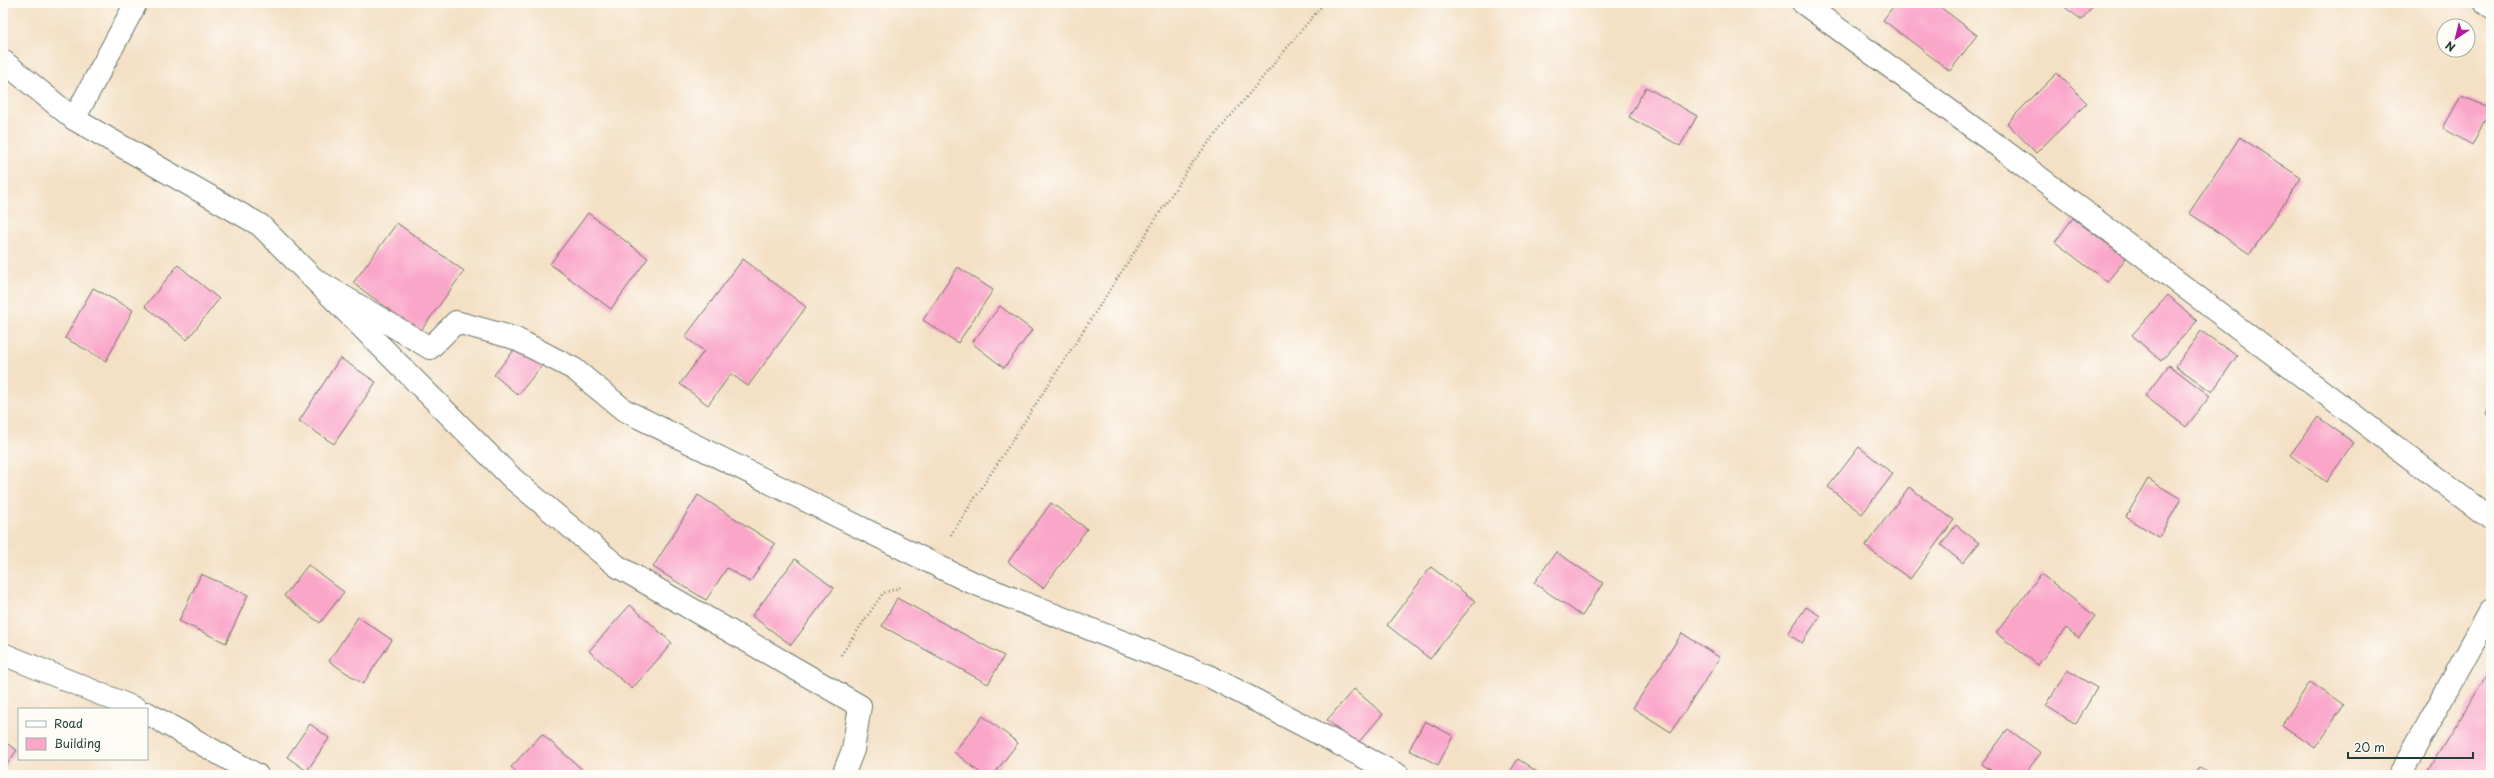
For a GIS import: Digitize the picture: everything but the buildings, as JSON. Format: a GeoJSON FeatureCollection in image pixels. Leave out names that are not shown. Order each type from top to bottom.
{"type":"FeatureCollection","features":[{"type":"Feature","properties":{"kind":"street"},"geometry":{"type":"LineString","coordinates":[[74,119],[136,3]]}},
{"type":"Feature","properties":{"kind":"street"},"geometry":{"type":"LineString","coordinates":[[1803,3],[1994,143],[2491,519]]}},
{"type":"Feature","properties":{"kind":"street"},"geometry":{"type":"LineString","coordinates":[[2486,3],[2491,7]]}},
{"type":"Feature","properties":{"kind":"street"},"geometry":{"type":"LineString","coordinates":[[3,61],[74,119],[260,225],[513,479],[617,566],[860,706],[853,750],[843,775]]}},
{"type":"Feature","properties":{"kind":"street"},"geometry":{"type":"LineString","coordinates":[[314,278],[430,348],[456,322],[514,338],[574,369],[624,410],[966,580],[1209,676],[1398,775]]}},
{"type":"Feature","properties":{"kind":"street"},"geometry":{"type":"LineString","coordinates":[[2400,775],[2491,610]]}},
{"type":"Feature","properties":{"kind":"street"},"geometry":{"type":"LineString","coordinates":[[3,654],[135,708]]}},
{"type":"Feature","properties":{"kind":"street"},"geometry":{"type":"LineString","coordinates":[[148,714],[257,775]]}},
{"type":"Feature","properties":{"kind":"path"},"geometry":{"type":"LineString","coordinates":[[822,684],[883,593],[920,582],[1192,163],[1324,3]]}}]}
